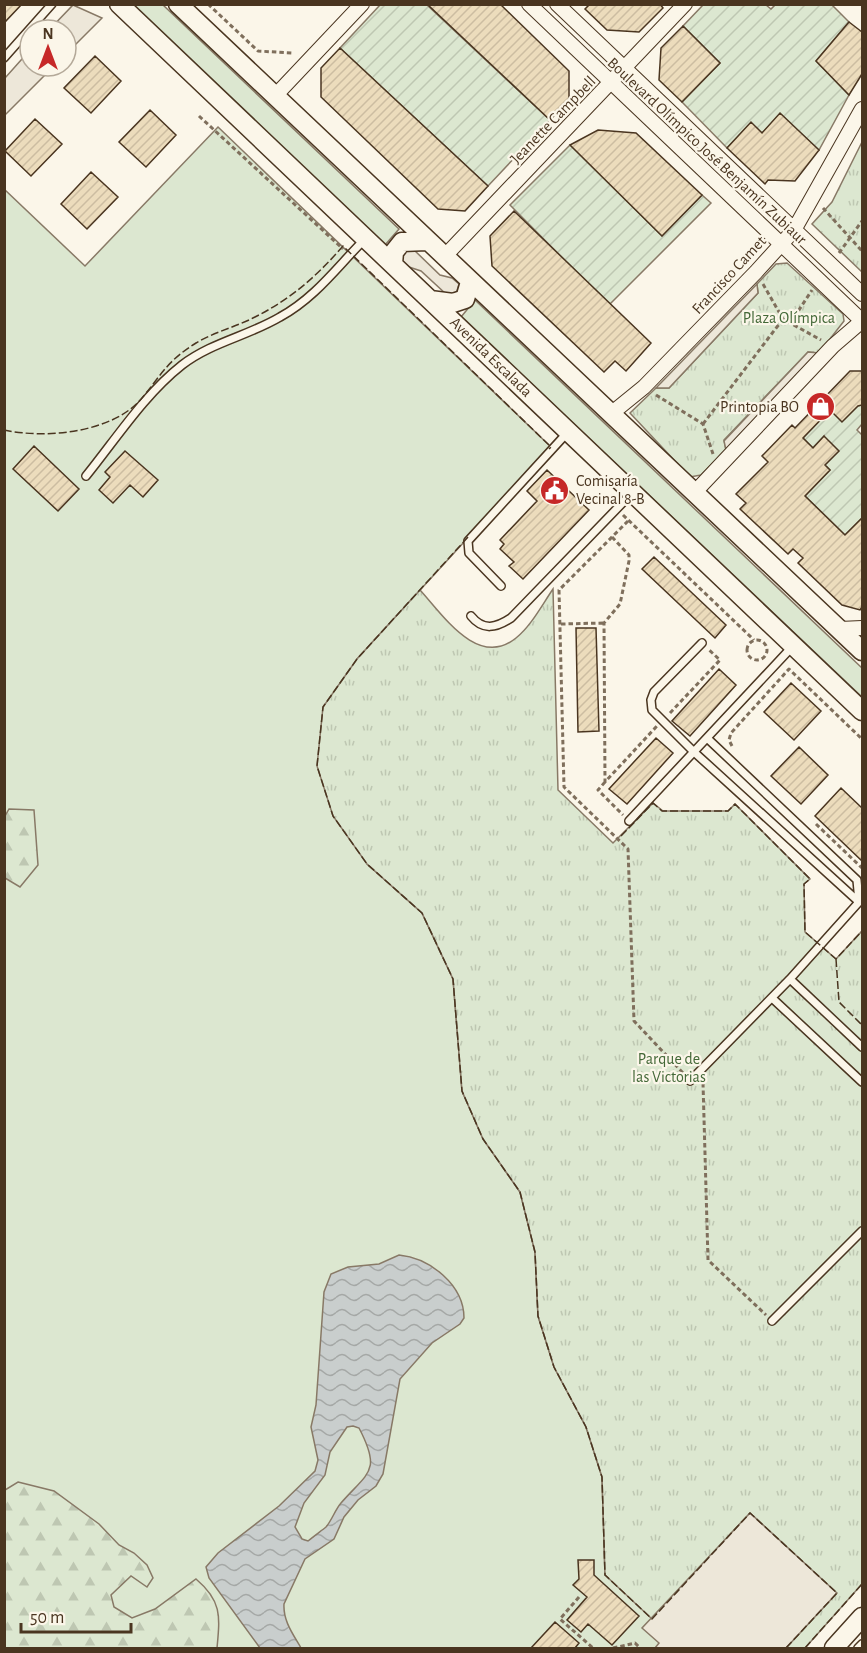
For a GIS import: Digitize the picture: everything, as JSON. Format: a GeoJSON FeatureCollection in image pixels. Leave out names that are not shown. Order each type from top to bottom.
{"type":"FeatureCollection","features":[{"type":"Feature","properties":{"kind":"main road","name":"Avenida Escalada"},"geometry":{"type":"LineString","coordinates":[[119,4],[862,711]]}},
{"type":"Feature","properties":{"kind":"main road"},"geometry":{"type":"LineString","coordinates":[[178,4],[862,651]]}},
{"type":"Feature","properties":{"kind":"main road"},"geometry":{"type":"LineString","coordinates":[[393,264],[394,252],[402,242],[428,241]]}},
{"type":"Feature","properties":{"kind":"main road"},"geometry":{"type":"LineString","coordinates":[[430,300],[453,303],[465,299],[470,282]]}},
{"type":"Feature","properties":{"kind":"main road"},"geometry":{"type":"LineString","coordinates":[[834,1648],[862,1617]]}},
{"type":"Feature","properties":{"kind":"street"},"geometry":{"type":"LineString","coordinates":[[275,96],[362,4]]}},
{"type":"Feature","properties":{"kind":"street","name":"Boulevard Olímpico José Benjamín Zubiaur"},"geometry":{"type":"LineString","coordinates":[[529,4],[862,321]]}},
{"type":"Feature","properties":{"kind":"street","name":"Boulevard Olímpico José Benjamín Zubiaur"},"geometry":{"type":"LineString","coordinates":[[557,4],[862,294]]}},
{"type":"Feature","properties":{"kind":"street","name":"Jeanette Campbell"},"geometry":{"type":"LineString","coordinates":[[444,257],[685,4]]}},
{"type":"Feature","properties":{"kind":"street","name":"Francisco Camet"},"geometry":{"type":"LineString","coordinates":[[612,413],[644,387],[794,230],[862,109]]}},
{"type":"Feature","properties":{"kind":"street"},"geometry":{"type":"LineString","coordinates":[[695,492],[833,346],[862,321]]}},
{"type":"Feature","properties":{"kind":"street"},"geometry":{"type":"LineString","coordinates":[[840,629],[862,628]]}},
{"type":"Feature","properties":{"kind":"lane"},"geometry":{"type":"LineString","coordinates":[[4,58],[52,4]]}},
{"type":"Feature","properties":{"kind":"lane"},"geometry":{"type":"LineString","coordinates":[[86,477],[160,385],[180,367],[203,350],[279,318],[302,303],[332,277],[366,238]]}},
{"type":"Feature","properties":{"kind":"lane"},"geometry":{"type":"LineString","coordinates":[[501,586],[469,553],[468,541],[569,431]]}},
{"type":"Feature","properties":{"kind":"lane"},"geometry":{"type":"LineString","coordinates":[[471,616],[479,625],[486,627],[500,626],[512,618],[633,492]]}},
{"type":"Feature","properties":{"kind":"lane"},"geometry":{"type":"LineString","coordinates":[[702,644],[654,692],[651,700],[652,710],[694,752],[859,902]]}},
{"type":"Feature","properties":{"kind":"lane"},"geometry":{"type":"LineString","coordinates":[[629,821],[794,646]]}},
{"type":"Feature","properties":{"kind":"lane"},"geometry":{"type":"LineString","coordinates":[[690,1081],[790,979],[859,902],[857,880],[707,738]]}},
{"type":"Feature","properties":{"kind":"lane"},"geometry":{"type":"LineString","coordinates":[[790,979],[862,1047]]}},
{"type":"Feature","properties":{"kind":"lane"},"geometry":{"type":"LineString","coordinates":[[772,998],[862,1082]]}},
{"type":"Feature","properties":{"kind":"lane"},"geometry":{"type":"LineString","coordinates":[[772,1321],[862,1231]]}},
{"type":"Feature","properties":{"kind":"lane"},"geometry":{"type":"LineString","coordinates":[[858,1648],[862,1644]]}},
{"type":"Feature","properties":{"kind":"path"},"geometry":{"type":"LineString","coordinates":[[208,4],[258,51],[292,53]]}},
{"type":"Feature","properties":{"kind":"path"},"geometry":{"type":"LineString","coordinates":[[200,116],[349,255]]}},
{"type":"Feature","properties":{"kind":"path"},"geometry":{"type":"LineString","coordinates":[[814,198],[862,251]]}},
{"type":"Feature","properties":{"kind":"path"},"geometry":{"type":"LineString","coordinates":[[831,264],[862,221]]}},
{"type":"Feature","properties":{"kind":"path"},"geometry":{"type":"LineString","coordinates":[[756,272],[783,319],[833,346]]}},
{"type":"Feature","properties":{"kind":"path"},"geometry":{"type":"LineString","coordinates":[[703,424],[783,319],[797,313],[819,279]]}},
{"type":"Feature","properties":{"kind":"path"},"geometry":{"type":"LineString","coordinates":[[644,387],[703,424],[719,469]]}},
{"type":"Feature","properties":{"kind":"path"},"geometry":{"type":"LineString","coordinates":[[616,509],[754,640],[764,642],[767,647],[765,657],[755,661],[747,653],[747,648],[754,640]]}},
{"type":"Feature","properties":{"kind":"path"},"geometry":{"type":"LineString","coordinates":[[628,521],[559,590],[564,787],[628,849],[634,1021],[690,1081]]}},
{"type":"Feature","properties":{"kind":"path"},"geometry":{"type":"LineString","coordinates":[[605,782],[604,623],[621,604],[629,561],[629,555],[612,537]]}},
{"type":"Feature","properties":{"kind":"path"},"geometry":{"type":"LineString","coordinates":[[560,624],[604,623]]}},
{"type":"Feature","properties":{"kind":"path"},"geometry":{"type":"LineString","coordinates":[[629,821],[598,790],[720,660],[702,644]]}},
{"type":"Feature","properties":{"kind":"path"},"geometry":{"type":"LineString","coordinates":[[740,754],[731,745],[731,733],[789,669],[862,739]]}},
{"type":"Feature","properties":{"kind":"path"},"geometry":{"type":"LineString","coordinates":[[810,819],[862,868]]}},
{"type":"Feature","properties":{"kind":"path"},"geometry":{"type":"LineString","coordinates":[[703,1068],[708,1260],[772,1321]]}},
{"type":"Feature","properties":{"kind":"path"},"geometry":{"type":"LineString","coordinates":[[579,1597],[560,1619],[593,1648]]}},
{"type":"Feature","properties":{"kind":"path"},"geometry":{"type":"LineString","coordinates":[[613,1648],[635,1643],[640,1648]]}},
{"type":"Feature","properties":{"kind":"green space"},"geometry":{"type":"Polygon","coordinates":[[[132,5],[163,5],[399,229],[385,245],[132,5]]]}},
{"type":"Feature","properties":{"kind":"green space"},"geometry":{"type":"Polygon","coordinates":[[[380,5],[427,5],[550,120],[488,186],[340,48],[380,5]]]}},
{"type":"Feature","properties":{"kind":"green space"},"geometry":{"type":"Polygon","coordinates":[[[703,5],[766,5],[771,9],[775,5],[832,5],[849,22],[816,61],[849,95],[819,150],[780,114],[762,133],[751,123],[727,148],[682,102],[720,63],[683,26],[703,5]]]}},
{"type":"Feature","properties":{"kind":"green space"},"geometry":{"type":"Polygon","coordinates":[[[218,127],[551,447],[357,659],[367,864],[422,913],[453,979],[462,1091],[483,1139],[520,1192],[535,1252],[538,1316],[554,1367],[586,1427],[602,1477],[605,1575],[786,1648],[5,1648],[4,189],[85,266],[218,127]]]}},
{"type":"Feature","properties":{"kind":"green space","name":"Plaza Olímpica"},"geometry":{"type":"Polygon","coordinates":[[[862,142],[862,272],[812,224],[832,202],[862,142]]]}},
{"type":"Feature","properties":{"kind":"green space"},"geometry":{"type":"Polygon","coordinates":[[[570,145],[662,236],[702,195],[711,203],[609,305],[510,205],[570,145]]]}},
{"type":"Feature","properties":{"kind":"green space","name":"Plaza Olímpica"},"geometry":{"type":"Polygon","coordinates":[[[787,263],[843,314],[844,321],[819,353],[808,352],[724,440],[726,450],[701,475],[690,477],[630,413],[656,388],[669,388],[758,293],[757,284],[776,264],[787,263]]]}},
{"type":"Feature","properties":{"kind":"green space"},"geometry":{"type":"Polygon","coordinates":[[[475,300],[862,668],[862,697],[461,317],[475,300]]]}},
{"type":"Feature","properties":{"kind":"green space"},"geometry":{"type":"Polygon","coordinates":[[[862,405],[862,424],[857,430],[862,435],[862,518],[845,535],[805,496],[830,470],[825,465],[824,436],[813,448],[803,438],[830,410],[862,405]]]}},
{"type":"Feature","properties":{"kind":"green space","name":"Parque de las Victorias"},"geometry":{"type":"Polygon","coordinates":[[[553,589],[558,790],[613,843],[653,803],[663,811],[728,811],[735,804],[810,879],[804,884],[805,932],[836,959],[862,931],[862,1584],[805,1648],[786,1648],[836,1593],[750,1513],[652,1619],[605,1575],[602,1477],[586,1427],[554,1367],[538,1316],[535,1252],[520,1192],[483,1139],[462,1091],[453,979],[422,913],[367,864],[333,816],[317,766],[323,707],[357,659],[420,590],[462,635],[475,643],[488,647],[502,646],[516,638],[553,589]]]}},
{"type":"Feature","properties":{"kind":"green space"},"geometry":{"type":"Polygon","coordinates":[[[9,809],[34,810],[38,865],[20,887],[5,878],[5,816],[9,809]]]}},
{"type":"Feature","properties":{"kind":"green space"},"geometry":{"type":"Polygon","coordinates":[[[18,1482],[54,1491],[99,1524],[119,1545],[134,1553],[147,1565],[153,1578],[147,1587],[131,1576],[111,1595],[114,1607],[132,1618],[155,1609],[196,1579],[215,1602],[219,1618],[217,1648],[5,1648],[5,1490],[18,1482]]]}},
{"type":"Feature","properties":{"kind":"shaded area"},"geometry":{"type":"Polygon","coordinates":[[[73,5],[102,18],[78,42],[78,18],[61,18],[73,5]]]}},
{"type":"Feature","properties":{"kind":"shaded area"},"geometry":{"type":"Polygon","coordinates":[[[18,63],[18,78],[42,78],[5,115],[5,78],[18,63]]]}},
{"type":"Feature","properties":{"kind":"shaded area"},"geometry":{"type":"Polygon","coordinates":[[[413,249],[440,275],[452,278],[459,284],[456,294],[446,294],[421,271],[409,267],[401,260],[401,252],[413,249]]]}},
{"type":"Feature","properties":{"kind":"shaded area"},"geometry":{"type":"Polygon","coordinates":[[[757,284],[758,293],[669,388],[656,388],[757,284]]]}},
{"type":"Feature","properties":{"kind":"shaded area"},"geometry":{"type":"Polygon","coordinates":[[[808,352],[819,353],[726,450],[724,441],[808,352]]]}},
{"type":"Feature","properties":{"kind":"shaded area"},"geometry":{"type":"Polygon","coordinates":[[[750,1513],[837,1593],[786,1648],[655,1648],[659,1643],[642,1628],[750,1513]]]}},
{"type":"Feature","properties":{"kind":"water"},"geometry":{"type":"Polygon","coordinates":[[[399,1255],[422,1261],[452,1284],[462,1306],[464,1318],[460,1324],[432,1343],[400,1379],[383,1474],[376,1486],[358,1500],[344,1517],[334,1539],[305,1559],[284,1604],[287,1622],[301,1648],[260,1648],[209,1578],[206,1567],[218,1553],[279,1506],[315,1471],[318,1460],[311,1427],[316,1405],[324,1292],[331,1274],[348,1267],[379,1264],[399,1255]],[[347,1427],[330,1452],[325,1475],[304,1503],[295,1527],[302,1539],[308,1541],[326,1527],[339,1506],[369,1470],[370,1454],[359,1428],[347,1427]]]}},
{"type":"Feature","properties":{"kind":"building"},"geometry":{"type":"Polygon","coordinates":[[[4,4],[22,4],[4,23],[4,4]]]}},
{"type":"Feature","properties":{"kind":"building"},"geometry":{"type":"Polygon","coordinates":[[[427,4],[500,4],[569,71],[569,100],[550,120],[427,4]]]}},
{"type":"Feature","properties":{"kind":"building"},"geometry":{"type":"Polygon","coordinates":[[[590,4],[660,4],[663,8],[639,32],[607,30],[585,9],[590,4]]]}},
{"type":"Feature","properties":{"kind":"building"},"geometry":{"type":"Polygon","coordinates":[[[849,22],[862,32],[862,74],[849,95],[816,61],[849,22]]]}},
{"type":"Feature","properties":{"kind":"building"},"geometry":{"type":"Polygon","coordinates":[[[683,26],[720,63],[682,102],[659,80],[661,48],[683,26]]]}},
{"type":"Feature","properties":{"kind":"building"},"geometry":{"type":"Polygon","coordinates":[[[340,48],[488,186],[465,211],[438,209],[321,97],[321,68],[340,48]]]}},
{"type":"Feature","properties":{"kind":"building"},"geometry":{"type":"Polygon","coordinates":[[[95,56],[121,81],[91,113],[64,88],[74,78],[78,78],[78,74],[95,56]]]}},
{"type":"Feature","properties":{"kind":"building"},"geometry":{"type":"Polygon","coordinates":[[[150,110],[176,135],[146,167],[119,142],[150,110]]]}},
{"type":"Feature","properties":{"kind":"building"},"geometry":{"type":"Polygon","coordinates":[[[780,113],[819,150],[795,181],[768,180],[765,184],[727,148],[751,122],[762,133],[780,113]]]}},
{"type":"Feature","properties":{"kind":"building"},"geometry":{"type":"Polygon","coordinates":[[[35,119],[62,144],[31,176],[5,151],[35,119]]]}},
{"type":"Feature","properties":{"kind":"building"},"geometry":{"type":"Polygon","coordinates":[[[598,130],[636,133],[702,195],[662,236],[570,145],[598,130]]]}},
{"type":"Feature","properties":{"kind":"building"},"geometry":{"type":"Polygon","coordinates":[[[91,172],[118,197],[87,229],[61,204],[91,172]]]}},
{"type":"Feature","properties":{"kind":"building"},"geometry":{"type":"Polygon","coordinates":[[[514,211],[651,343],[626,371],[615,361],[604,372],[492,266],[490,236],[514,211]]]}},
{"type":"Feature","properties":{"kind":"building"},"geometry":{"type":"Polygon","coordinates":[[[850,371],[862,371],[862,405],[858,406],[842,422],[830,410],[803,438],[813,448],[824,436],[839,451],[825,465],[830,470],[805,496],[845,535],[862,518],[862,607],[860,610],[842,605],[798,563],[803,558],[793,549],[788,554],[740,509],[746,503],[736,494],[768,462],[762,456],[792,425],[795,428],[850,371]]]}},
{"type":"Feature","properties":{"kind":"building"},"geometry":{"type":"Polygon","coordinates":[[[34,446],[79,489],[58,511],[13,469],[34,446]]]}},
{"type":"Feature","properties":{"kind":"building"},"geometry":{"type":"Polygon","coordinates":[[[125,451],[158,480],[143,497],[130,485],[113,503],[99,490],[110,477],[105,472],[125,451]]]}},
{"type":"Feature","properties":{"kind":"building"},"geometry":{"type":"Polygon","coordinates":[[[547,470],[589,510],[523,579],[509,566],[514,562],[500,549],[504,544],[500,540],[537,501],[527,491],[547,470]]]}},
{"type":"Feature","properties":{"kind":"building"},"geometry":{"type":"Polygon","coordinates":[[[654,557],[726,625],[715,638],[642,569],[654,557]]]}},
{"type":"Feature","properties":{"kind":"building"},"geometry":{"type":"Polygon","coordinates":[[[576,628],[596,628],[599,731],[578,732],[576,628]]]}},
{"type":"Feature","properties":{"kind":"building"},"geometry":{"type":"Polygon","coordinates":[[[719,669],[736,685],[690,736],[672,721],[719,669]]]}},
{"type":"Feature","properties":{"kind":"building"},"geometry":{"type":"Polygon","coordinates":[[[791,683],[821,711],[794,740],[764,712],[791,683]]]}},
{"type":"Feature","properties":{"kind":"building"},"geometry":{"type":"Polygon","coordinates":[[[656,738],[673,753],[627,804],[609,789],[656,738]]]}},
{"type":"Feature","properties":{"kind":"building"},"geometry":{"type":"Polygon","coordinates":[[[799,747],[828,775],[801,804],[771,776],[799,747]]]}},
{"type":"Feature","properties":{"kind":"building"},"geometry":{"type":"Polygon","coordinates":[[[841,788],[862,808],[862,861],[815,816],[841,788]]]}},
{"type":"Feature","properties":{"kind":"building"},"geometry":{"type":"Polygon","coordinates":[[[578,1560],[594,1560],[594,1575],[639,1616],[612,1645],[588,1624],[581,1632],[567,1620],[587,1597],[573,1585],[579,1579],[578,1560]]]}},
{"type":"Feature","properties":{"kind":"building"},"geometry":{"type":"Polygon","coordinates":[[[555,1622],[579,1643],[575,1648],[531,1648],[555,1622]]]}},
{"type":"Feature","properties":{"kind":"fence"},"geometry":{"type":"LineString","coordinates":[[4,430],[21,433],[58,433],[96,426],[114,419],[129,410],[142,398],[178,356],[203,339],[248,321],[280,303],[313,277],[343,246],[551,447],[549,449]]}},
{"type":"Feature","properties":{"kind":"fence"},"geometry":{"type":"LineString","coordinates":[[468,537],[357,659],[323,707],[317,766],[333,816],[367,864],[422,913],[453,979],[462,1091],[483,1139],[520,1192],[535,1252],[538,1316],[554,1367],[586,1427],[602,1477],[605,1575],[652,1619],[750,1513],[837,1593],[786,1648]]}},
{"type":"Feature","properties":{"kind":"fence"},"geometry":{"type":"LineString","coordinates":[[621,836],[653,803],[662,811],[728,811],[735,804],[810,879],[804,884],[805,932],[836,959],[862,931]]}},
{"type":"Feature","properties":{"kind":"fence"},"geometry":{"type":"LineString","coordinates":[[836,959],[839,1002],[862,1025]]}},
{"type":"Feature","properties":{"kind":"fence"},"geometry":{"type":"LineString","coordinates":[[805,1648],[862,1584]]}},
{"type":"Feature","properties":{"kind":"place","name":"Printopia BO"},"geometry":{"type":"Point","coordinates":[820,407]}},
{"type":"Feature","properties":{"kind":"place","name":"Comisaría Vecinal 8-B"},"geometry":{"type":"Point","coordinates":[555,490]}}]}
